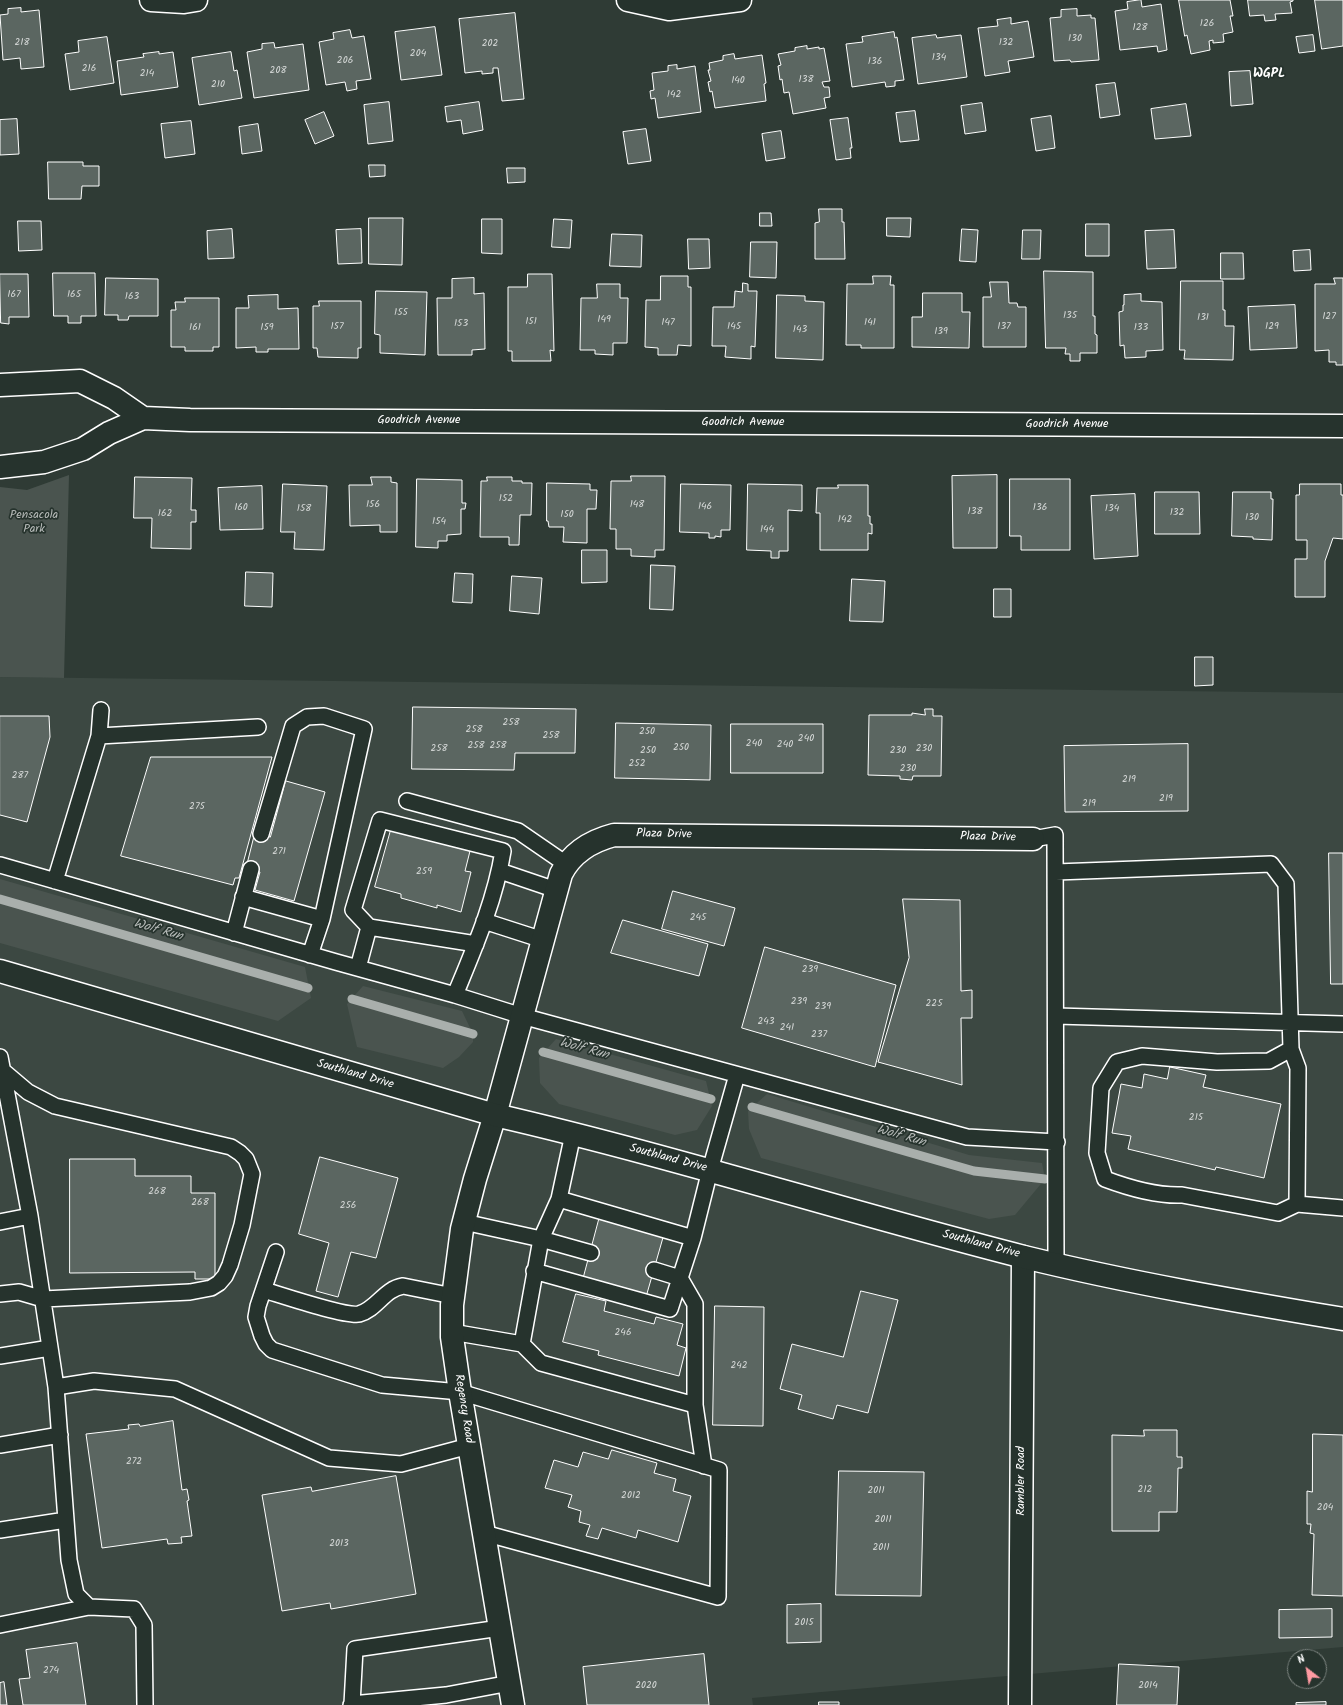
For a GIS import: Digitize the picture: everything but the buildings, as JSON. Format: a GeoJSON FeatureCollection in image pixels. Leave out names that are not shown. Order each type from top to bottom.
{"type":"FeatureCollection","features":[{"type":"Feature","properties":{"kind":"street"},"geometry":{"type":"LineString","coordinates":[[151,0],[184,2],[196,0]]}},
{"type":"Feature","properties":{"kind":"street"},"geometry":{"type":"LineString","coordinates":[[628,0],[669,9],[740,0]]}},
{"type":"Feature","properties":{"kind":"street"},"geometry":{"type":"LineString","coordinates":[[0,386],[80,381],[114,398],[143,418]]}},
{"type":"Feature","properties":{"kind":"street","name":"Goodrich Avenue"},"geometry":{"type":"LineString","coordinates":[[0,467],[44,462],[83,450],[109,433],[143,418],[190,420],[1343,426]]}},
{"type":"Feature","properties":{"kind":"street","name":"Plaza Drive"},"geometry":{"type":"LineString","coordinates":[[495,1115],[561,874],[566,864],[586,845],[600,838],[614,834],[1033,839]]}},
{"type":"Feature","properties":{"kind":"street","name":"Southland Drive"},"geometry":{"type":"LineString","coordinates":[[0,971],[495,1115],[710,1170],[1023,1257],[1132,1282],[1343,1319]]}},
{"type":"Feature","properties":{"kind":"street","name":"Regency Road"},"geometry":{"type":"LineString","coordinates":[[495,1115],[474,1179],[464,1222],[453,1296],[452,1332],[460,1392],[514,1705]]}},
{"type":"Feature","properties":{"kind":"street","name":"Rambler Road"},"geometry":{"type":"LineString","coordinates":[[1020,1705],[1023,1257]]}},
{"type":"Feature","properties":{"kind":"lane"},"geometry":{"type":"LineString","coordinates":[[55,881],[99,736],[101,710]]}},
{"type":"Feature","properties":{"kind":"lane"},"geometry":{"type":"LineString","coordinates":[[261,834],[293,726],[307,718],[324,716],[364,729],[322,919],[310,955]]}},
{"type":"Feature","properties":{"kind":"lane"},"geometry":{"type":"LineString","coordinates":[[99,736],[258,727]]}},
{"type":"Feature","properties":{"kind":"lane"},"geometry":{"type":"LineString","coordinates":[[407,801],[518,831],[566,864]]}},
{"type":"Feature","properties":{"kind":"lane"},"geometry":{"type":"LineString","coordinates":[[455,995],[476,944],[484,921],[500,871],[503,851],[380,820],[353,910],[369,927],[476,944]]}},
{"type":"Feature","properties":{"kind":"lane"},"geometry":{"type":"LineString","coordinates":[[1033,839],[1055,835],[1057,1142],[1056,1264]]}},
{"type":"Feature","properties":{"kind":"lane"},"geometry":{"type":"LineString","coordinates":[[1056,872],[1271,864],[1286,884],[1291,1049],[1298,1068],[1296,1204]]}},
{"type":"Feature","properties":{"kind":"lane"},"geometry":{"type":"LineString","coordinates":[[0,865],[310,955],[455,995],[522,1016],[967,1138],[1057,1142]]}},
{"type":"Feature","properties":{"kind":"lane"},"geometry":{"type":"LineString","coordinates":[[234,933],[251,869]]}},
{"type":"Feature","properties":{"kind":"lane"},"geometry":{"type":"LineString","coordinates":[[500,871],[556,890]]}},
{"type":"Feature","properties":{"kind":"lane"},"geometry":{"type":"LineString","coordinates":[[243,897],[322,919]]}},
{"type":"Feature","properties":{"kind":"lane"},"geometry":{"type":"LineString","coordinates":[[484,921],[543,940]]}},
{"type":"Feature","properties":{"kind":"lane"},"geometry":{"type":"LineString","coordinates":[[358,968],[369,927]]}},
{"type":"Feature","properties":{"kind":"lane"},"geometry":{"type":"LineString","coordinates":[[1056,1016],[1343,1024]]}},
{"type":"Feature","properties":{"kind":"lane"},"geometry":{"type":"LineString","coordinates":[[1291,1049],[1269,1061],[1217,1062],[1142,1056],[1117,1062],[1101,1088],[1097,1153],[1105,1179],[1133,1188],[1170,1196],[1182,1195],[1278,1213],[1296,1204],[1343,1208]]}},
{"type":"Feature","properties":{"kind":"lane"},"geometry":{"type":"LineString","coordinates":[[1,1063],[30,1216],[56,1387],[69,1560],[76,1594],[89,1606]]}},
{"type":"Feature","properties":{"kind":"lane"},"geometry":{"type":"LineString","coordinates":[[0,1294],[19,1292],[43,1299],[190,1292],[211,1288],[219,1283],[225,1276],[230,1265],[242,1225],[252,1174],[246,1159],[231,1147],[56,1106],[28,1092],[1,1063]]}},
{"type":"Feature","properties":{"kind":"lane"},"geometry":{"type":"LineString","coordinates":[[534,1271],[670,1309],[693,1238],[710,1170],[737,1075]]}},
{"type":"Feature","properties":{"kind":"lane"},"geometry":{"type":"LineString","coordinates":[[522,1344],[534,1271],[541,1240],[559,1198],[573,1134]]}},
{"type":"Feature","properties":{"kind":"lane"},"geometry":{"type":"LineString","coordinates":[[559,1198],[693,1238]]}},
{"type":"Feature","properties":{"kind":"lane"},"geometry":{"type":"LineString","coordinates":[[0,1222],[30,1216]]}},
{"type":"Feature","properties":{"kind":"lane"},"geometry":{"type":"LineString","coordinates":[[464,1222],[590,1253]]}},
{"type":"Feature","properties":{"kind":"lane"},"geometry":{"type":"LineString","coordinates":[[276,1252],[258,1306],[256,1317],[262,1336],[266,1344],[272,1350],[382,1385],[460,1392],[719,1470],[718,1597],[484,1533]]}},
{"type":"Feature","properties":{"kind":"lane"},"geometry":{"type":"LineString","coordinates":[[654,1270],[680,1278],[695,1304],[695,1406],[704,1466]]}},
{"type":"Feature","properties":{"kind":"lane"},"geometry":{"type":"LineString","coordinates":[[264,1290],[339,1312],[359,1314],[371,1307],[396,1287],[403,1286],[453,1296]]}},
{"type":"Feature","properties":{"kind":"lane"},"geometry":{"type":"LineString","coordinates":[[452,1332],[522,1344],[541,1363],[695,1406]]}},
{"type":"Feature","properties":{"kind":"lane"},"geometry":{"type":"LineString","coordinates":[[0,1356],[50,1348]]}},
{"type":"Feature","properties":{"kind":"lane"},"geometry":{"type":"LineString","coordinates":[[56,1387],[94,1381],[175,1389],[329,1458],[401,1464],[469,1446]]}},
{"type":"Feature","properties":{"kind":"lane"},"geometry":{"type":"LineString","coordinates":[[0,1445],[60,1435]]}},
{"type":"Feature","properties":{"kind":"lane"},"geometry":{"type":"LineString","coordinates":[[0,1530],[66,1520]]}},
{"type":"Feature","properties":{"kind":"lane"},"geometry":{"type":"LineString","coordinates":[[0,1625],[89,1606],[134,1609],[144,1625],[145,1705]]}},
{"type":"Feature","properties":{"kind":"lane"},"geometry":{"type":"LineString","coordinates":[[500,1628],[355,1649],[351,1704],[446,1695],[510,1683]]}},
{"type":"Feature","properties":{"kind":"shaded area"},"geometry":{"type":"Polygon","coordinates":[[[0,677],[1343,693],[1343,1647],[1287,1649],[1287,1652],[752,1698],[753,1705],[0,1705],[0,677]]]}},
{"type":"Feature","properties":{"kind":"green space","name":"Pensacola Park"},"geometry":{"type":"Polygon","coordinates":[[[69,475],[64,678],[0,677],[0,487],[27,490],[69,475]]]}},
{"type":"Feature","properties":{"kind":"green space"},"geometry":{"type":"Polygon","coordinates":[[[0,879],[305,967],[311,998],[278,1021],[0,943],[0,879]]]}},
{"type":"Feature","properties":{"kind":"green space"},"geometry":{"type":"Polygon","coordinates":[[[363,986],[462,1011],[473,1034],[473,1042],[459,1057],[443,1068],[357,1047],[347,1004],[363,986]]]}},
{"type":"Feature","properties":{"kind":"green space"},"geometry":{"type":"Polygon","coordinates":[[[556,1039],[706,1081],[712,1106],[697,1130],[675,1135],[559,1104],[540,1083],[539,1058],[556,1039]]]}},
{"type":"Feature","properties":{"kind":"green space"},"geometry":{"type":"Polygon","coordinates":[[[767,1094],[969,1155],[1042,1163],[1045,1179],[1015,1215],[989,1219],[761,1158],[749,1129],[748,1111],[767,1094]]]}},
{"type":"Feature","properties":{"kind":"waterway","name":"Wolf Run"},"geometry":{"type":"LineString","coordinates":[[0,899],[308,988]]}},
{"type":"Feature","properties":{"kind":"waterway","name":"Wolf Run"},"geometry":{"type":"LineString","coordinates":[[352,999],[473,1034]]}},
{"type":"Feature","properties":{"kind":"waterway","name":"Wolf Run"},"geometry":{"type":"LineString","coordinates":[[543,1052],[711,1099]]}},
{"type":"Feature","properties":{"kind":"waterway","name":"Wolf Run"},"geometry":{"type":"LineString","coordinates":[[752,1107],[974,1171],[1045,1179]]}},
{"type":"Feature","properties":{"kind":"district","name":"WGPL"},"geometry":{"type":"Point","coordinates":[1269,75]}}]}
